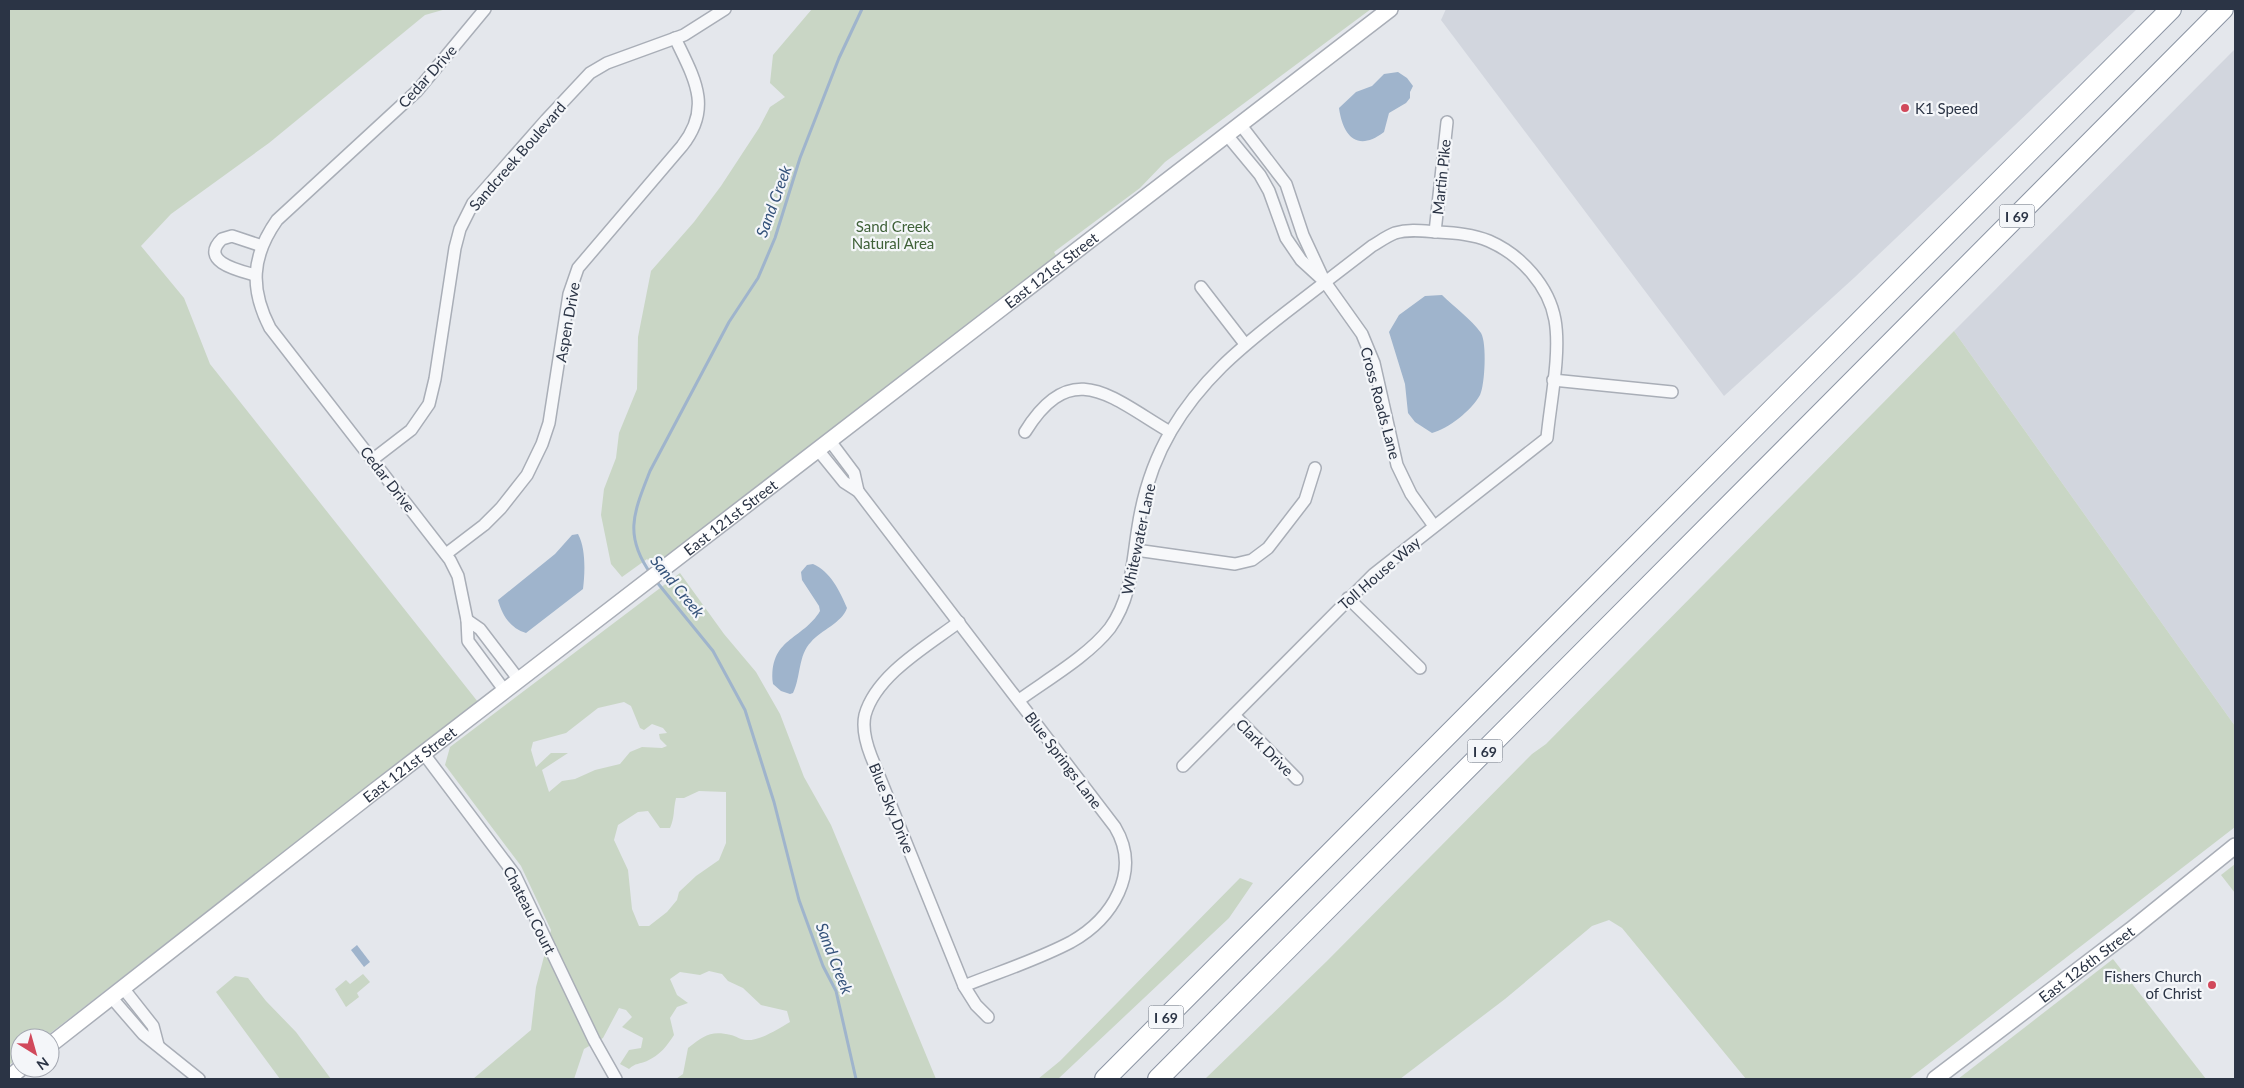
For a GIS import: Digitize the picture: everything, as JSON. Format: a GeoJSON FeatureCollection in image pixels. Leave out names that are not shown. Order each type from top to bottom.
{"type":"FeatureCollection","features":[{"type":"Feature","properties":{"kind":"highway","name":"I 69"},"geometry":{"type":"LineString","coordinates":[[1105,1079],[2171,9]]}},
{"type":"Feature","properties":{"kind":"highway","name":"I 69"},"geometry":{"type":"LineString","coordinates":[[1158,1079],[2223,9]]}},
{"type":"Feature","properties":{"kind":"street","name":"Cedar Drive"},"geometry":{"type":"LineString","coordinates":[[485,9],[417,91],[288,209],[273,226],[262,246],[255,274],[259,303],[270,328],[446,554],[458,576],[467,620],[468,641],[505,691]]}},
{"type":"Feature","properties":{"kind":"street","name":"Sandcreek Boulevard"},"geometry":{"type":"LineString","coordinates":[[372,460],[419,421],[429,404],[435,379],[455,248],[460,229],[473,203],[590,73],[607,64],[676,38],[725,9]]}},
{"type":"Feature","properties":{"kind":"street","name":"East 121st Street"},"geometry":{"type":"LineString","coordinates":[[60,1037],[519,680],[1390,9]]}},
{"type":"Feature","properties":{"kind":"street","name":"Aspen Drive"},"geometry":{"type":"LineString","coordinates":[[446,554],[484,525],[501,508],[534,462],[549,423],[569,294],[578,268],[682,146],[695,128],[699,111],[699,96],[693,76],[676,38]]}},
{"type":"Feature","properties":{"kind":"street","name":"Martin Pike"},"geometry":{"type":"LineString","coordinates":[[1435,232],[1447,122]]}},
{"type":"Feature","properties":{"kind":"street","name":"Cross Roads Lane"},"geometry":{"type":"LineString","coordinates":[[1240,124],[1286,184],[1303,235],[1325,282]]}},
{"type":"Feature","properties":{"kind":"street","name":"Cross Roads Lane"},"geometry":{"type":"LineString","coordinates":[[1226,134],[1269,191],[1286,238],[1301,260],[1325,282],[1350,314],[1374,363],[1397,465],[1411,494],[1434,526]]}},
{"type":"Feature","properties":{"kind":"street","name":"Whitewater Lane"},"geometry":{"type":"LineString","coordinates":[[1019,700],[1088,650],[1110,627],[1126,598],[1147,488],[1161,450],[1170,432],[1199,389],[1245,344],[1372,246],[1394,233],[1410,230],[1435,232]]}},
{"type":"Feature","properties":{"kind":"street","name":"Toll House Way"},"geometry":{"type":"LineString","coordinates":[[1183,766],[1348,598],[1386,563],[1547,438],[1556,332],[1546,294],[1533,274],[1508,252],[1489,241],[1459,234],[1435,232]]}},
{"type":"Feature","properties":{"kind":"street"},"geometry":{"type":"LineString","coordinates":[[255,274],[221,263],[217,258],[216,251],[222,239],[232,236],[262,246]]}},
{"type":"Feature","properties":{"kind":"street"},"geometry":{"type":"LineString","coordinates":[[1201,287],[1245,344]]}},
{"type":"Feature","properties":{"kind":"street"},"geometry":{"type":"LineString","coordinates":[[1553,380],[1672,392]]}},
{"type":"Feature","properties":{"kind":"street"},"geometry":{"type":"LineString","coordinates":[[1025,432],[1046,406],[1062,393],[1076,388],[1094,390],[1104,394],[1170,432]]}},
{"type":"Feature","properties":{"kind":"street","name":"Blue Springs Lane"},"geometry":{"type":"LineString","coordinates":[[824,445],[854,473],[858,491],[1019,700],[1115,828],[1124,845],[1126,871],[1123,885],[1113,903],[1082,934],[1057,948],[964,986]]}},
{"type":"Feature","properties":{"kind":"street"},"geometry":{"type":"LineString","coordinates":[[1136,550],[1235,564],[1252,560],[1268,548],[1305,500],[1311,486],[1315,468]]}},
{"type":"Feature","properties":{"kind":"street"},"geometry":{"type":"LineString","coordinates":[[1348,598],[1420,668]]}},
{"type":"Feature","properties":{"kind":"street"},"geometry":{"type":"LineString","coordinates":[[467,620],[480,629],[519,680]]}},
{"type":"Feature","properties":{"kind":"street","name":"Blue Sky Drive"},"geometry":{"type":"LineString","coordinates":[[959,622],[885,680],[871,700],[865,716],[864,731],[871,756],[964,986],[976,1005],[988,1018]]}},
{"type":"Feature","properties":{"kind":"street","name":"Clark Drive"},"geometry":{"type":"LineString","coordinates":[[1234,715],[1297,779]]}},
{"type":"Feature","properties":{"kind":"street","name":"Chateau Court"},"geometry":{"type":"LineString","coordinates":[[424,754],[514,875],[594,1040],[616,1079]]}},
{"type":"Feature","properties":{"kind":"street","name":"East 126th Street"},"geometry":{"type":"LineString","coordinates":[[1934,1079],[2131,930],[2235,846]]}},
{"type":"Feature","properties":{"kind":"street"},"geometry":{"type":"LineString","coordinates":[[123,988],[154,1026],[158,1045]]}},
{"type":"Feature","properties":{"kind":"street"},"geometry":{"type":"LineString","coordinates":[[111,997],[143,1034],[199,1079]]}},
{"type":"Feature","properties":{"kind":"shaded area"},"geometry":{"type":"Polygon","coordinates":[[[1446,9],[2137,9],[1855,277],[1724,396],[1441,20],[1446,9]]]}},
{"type":"Feature","properties":{"kind":"shaded area"},"geometry":{"type":"Polygon","coordinates":[[[2235,49],[2235,726],[1954,331],[2235,49]]]}},
{"type":"Feature","properties":{"kind":"green space"},"geometry":{"type":"Polygon","coordinates":[[[9,9],[446,9],[425,15],[269,143],[171,214],[141,246],[184,298],[210,364],[478,702],[57,1028],[10,1028],[9,1065],[9,9]]]}},
{"type":"Feature","properties":{"kind":"green space","name":"Sand Creek Natural Area"},"geometry":{"type":"Polygon","coordinates":[[[812,9],[1371,9],[1165,162],[1140,188],[1054,252],[1057,257],[656,568],[647,559],[622,577],[611,564],[601,515],[604,489],[616,458],[619,433],[637,389],[638,337],[651,271],[694,222],[721,186],[759,128],[770,107],[785,97],[770,83],[773,55],[812,9]]]}},
{"type":"Feature","properties":{"kind":"green space"},"geometry":{"type":"Polygon","coordinates":[[[1954,331],[2235,726],[2235,827],[1909,1079],[1746,1079],[1622,928],[1609,920],[1592,926],[1505,999],[1400,1079],[1205,1079],[1327,961],[1532,754],[1546,744],[1954,331]]]}},
{"type":"Feature","properties":{"kind":"green space"},"geometry":{"type":"Polygon","coordinates":[[[680,573],[724,634],[756,672],[780,714],[804,777],[831,825],[936,1079],[676,1079],[683,1074],[688,1048],[703,1037],[718,1033],[744,1040],[757,1039],[790,1022],[787,1011],[761,1005],[743,988],[728,981],[722,974],[709,971],[700,975],[680,972],[670,979],[677,995],[688,1003],[677,1007],[670,1018],[674,1035],[669,1043],[652,1059],[629,1069],[620,1064],[629,1050],[641,1048],[643,1038],[622,1027],[632,1017],[626,1010],[619,1008],[603,1038],[584,1049],[574,1079],[473,1079],[531,1030],[536,987],[551,930],[521,866],[445,765],[450,747],[680,573]],[[624,702],[598,708],[566,733],[533,742],[531,750],[536,767],[551,753],[568,753],[542,770],[549,792],[562,781],[575,779],[595,770],[620,764],[630,752],[642,747],[662,748],[667,746],[660,739],[659,734],[667,733],[663,728],[652,724],[644,730],[640,728],[631,706],[624,702]],[[699,791],[684,798],[676,798],[670,828],[660,828],[648,811],[638,812],[618,825],[614,840],[628,870],[632,909],[639,926],[649,926],[667,912],[677,900],[679,892],[696,876],[719,860],[726,843],[726,792],[699,791]]]}},
{"type":"Feature","properties":{"kind":"green space"},"geometry":{"type":"Polygon","coordinates":[[[2235,864],[2235,893],[2221,875],[2235,864]]]}},
{"type":"Feature","properties":{"kind":"green space"},"geometry":{"type":"Polygon","coordinates":[[[1240,878],[1253,883],[1229,918],[1058,1079],[1038,1079],[1060,1061],[1240,878]]]}},
{"type":"Feature","properties":{"kind":"green space"},"geometry":{"type":"Polygon","coordinates":[[[2113,959],[2206,1079],[1958,1079],[2113,959]]]}},
{"type":"Feature","properties":{"kind":"green space"},"geometry":{"type":"Polygon","coordinates":[[[363,974],[370,982],[357,993],[359,997],[346,1007],[335,989],[346,980],[350,984],[363,974]]]}},
{"type":"Feature","properties":{"kind":"green space"},"geometry":{"type":"Polygon","coordinates":[[[235,976],[248,978],[266,1001],[296,1032],[331,1079],[280,1079],[216,992],[235,976]]]}},
{"type":"Feature","properties":{"kind":"water"},"geometry":{"type":"Polygon","coordinates":[[[1398,72],[1407,78],[1413,86],[1410,98],[1406,103],[1389,113],[1384,132],[1367,141],[1359,141],[1353,138],[1344,127],[1339,108],[1356,92],[1372,86],[1384,74],[1398,72]]]}},
{"type":"Feature","properties":{"kind":"water"},"geometry":{"type":"Polygon","coordinates":[[[1442,295],[1481,333],[1485,354],[1484,374],[1480,395],[1466,413],[1452,423],[1432,433],[1415,422],[1408,413],[1405,384],[1389,332],[1399,315],[1425,296],[1442,295]]]}},
{"type":"Feature","properties":{"kind":"water"},"geometry":{"type":"Polygon","coordinates":[[[578,534],[584,554],[583,589],[526,633],[515,628],[504,616],[498,600],[555,554],[572,535],[578,534]]]}},
{"type":"Feature","properties":{"kind":"water"},"geometry":{"type":"Polygon","coordinates":[[[813,564],[824,571],[838,588],[847,608],[841,618],[815,638],[807,647],[796,687],[793,693],[790,694],[781,691],[773,684],[773,669],[781,648],[813,621],[820,611],[819,606],[802,580],[801,572],[807,565],[813,564]]]}},
{"type":"Feature","properties":{"kind":"water"},"geometry":{"type":"Polygon","coordinates":[[[357,945],[370,962],[364,967],[351,950],[357,945]]]}},
{"type":"Feature","properties":{"kind":"waterway","name":"Sand Creek"},"geometry":{"type":"LineString","coordinates":[[651,574],[642,560],[634,535],[634,523],[639,499],[650,471],[729,322],[758,278],[775,238],[800,158],[839,58],[862,9]]}},
{"type":"Feature","properties":{"kind":"waterway","name":"Sand Creek"},"geometry":{"type":"LineString","coordinates":[[656,581],[713,651],[745,710],[774,802],[799,900],[823,966],[836,991],[856,1079]]}},
{"type":"Feature","properties":{"kind":"place","name":"K1 Speed"},"geometry":{"type":"Point","coordinates":[1905,108]}},
{"type":"Feature","properties":{"kind":"place","name":"Fishers Church of Christ"},"geometry":{"type":"Point","coordinates":[2212,985]}}]}
